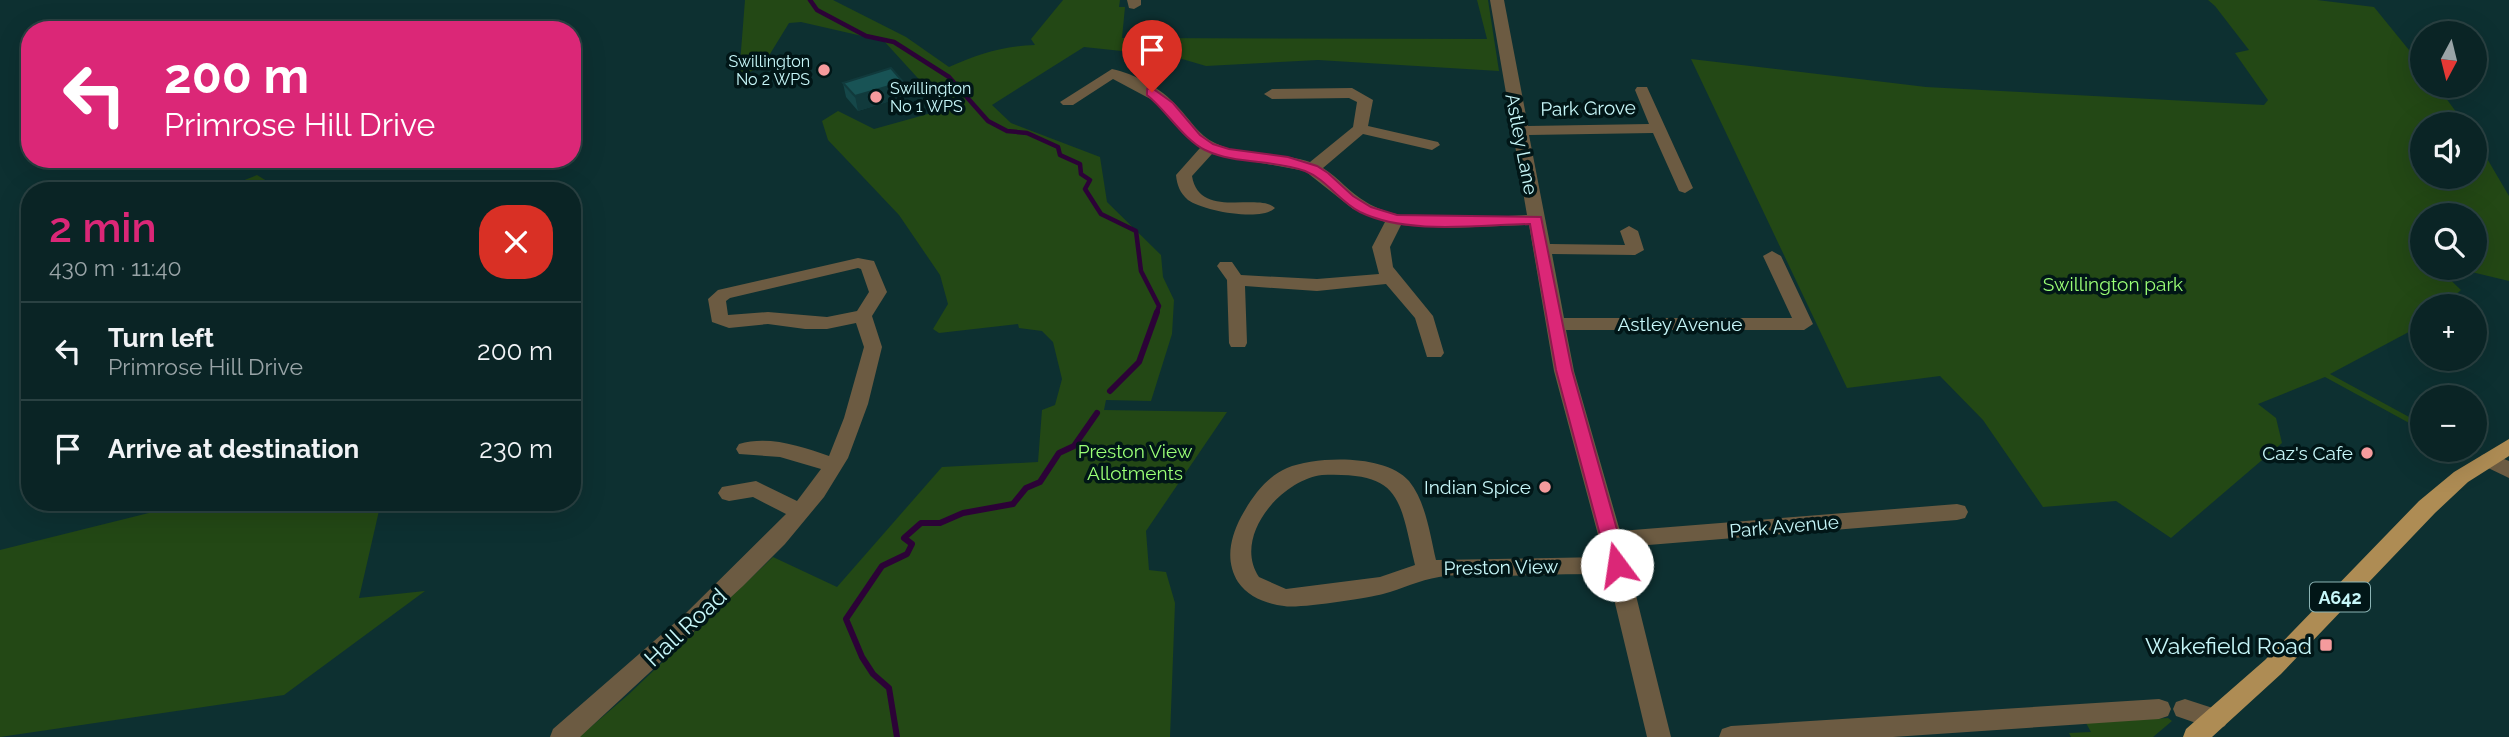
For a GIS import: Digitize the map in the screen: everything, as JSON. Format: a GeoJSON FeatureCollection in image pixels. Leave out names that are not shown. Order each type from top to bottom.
{"type":"FeatureCollection","features":[{"type":"Feature","properties":{"kind":"main road","name":"A642"},"geometry":{"type":"LineString","coordinates":[[2195,737],[2273,667],[2427,506],[2461,477],[2499,465],[2509,446]]}},
{"type":"Feature","properties":{"kind":"street","name":"Astley Lane"},"geometry":{"type":"LineString","coordinates":[[1497,0],[1564,370],[1611,540],[1659,737]]}},
{"type":"Feature","properties":{"kind":"street"},"geometry":{"type":"LineString","coordinates":[[1068,102],[1115,71],[1152,92],[1209,147],[1228,153],[1288,161],[1312,169],[1324,176],[1348,199],[1367,210],[1395,219],[1536,220]]}},
{"type":"Feature","properties":{"kind":"street","name":"Park Grove"},"geometry":{"type":"LineString","coordinates":[[1642,90],[1685,188]]}},
{"type":"Feature","properties":{"kind":"street"},"geometry":{"type":"LineString","coordinates":[[1272,94],[1352,93],[1364,97],[1383,93]]}},
{"type":"Feature","properties":{"kind":"street"},"geometry":{"type":"LineString","coordinates":[[1312,169],[1360,130],[1366,102],[1364,97]]}},
{"type":"Feature","properties":{"kind":"street","name":"Park Grove"},"geometry":{"type":"LineString","coordinates":[[1519,131],[1658,128]]}},
{"type":"Feature","properties":{"kind":"street"},"geometry":{"type":"LineString","coordinates":[[1360,130],[1432,145]]}},
{"type":"Feature","properties":{"kind":"street"},"geometry":{"type":"LineString","coordinates":[[1209,147],[1184,175],[1186,189],[1193,195],[1225,208],[1267,208]]}},
{"type":"Feature","properties":{"kind":"street"},"geometry":{"type":"LineString","coordinates":[[1395,219],[1381,247],[1384,267],[1390,278],[1424,316],[1434,352]]}},
{"type":"Feature","properties":{"kind":"street"},"geometry":{"type":"LineString","coordinates":[[1542,249],[1635,250],[1629,231]]}},
{"type":"Feature","properties":{"kind":"street","name":"Astley Avenue"},"geometry":{"type":"LineString","coordinates":[[1556,324],[1804,324],[1772,256]]}},
{"type":"Feature","properties":{"kind":"street"},"geometry":{"type":"LineString","coordinates":[[862,263],[870,267],[878,292],[863,316],[827,323],[805,323],[768,317],[729,322],[719,318],[716,302],[724,294],[862,263]]}},
{"type":"Feature","properties":{"kind":"street"},"geometry":{"type":"LineString","coordinates":[[1238,343],[1231,273],[1317,285],[1390,278]]}},
{"type":"Feature","properties":{"kind":"street","name":"Hall Road"},"geometry":{"type":"LineString","coordinates":[[562,737],[702,612],[764,552],[834,466],[846,439],[873,347],[863,316]]}},
{"type":"Feature","properties":{"kind":"street"},"geometry":{"type":"LineString","coordinates":[[746,449],[775,447],[834,466]]}},
{"type":"Feature","properties":{"kind":"street","name":"Preston View"},"geometry":{"type":"LineString","coordinates":[[1427,570],[1405,492],[1398,483],[1377,472],[1341,467],[1300,471],[1275,485],[1260,502],[1249,523],[1241,554],[1242,564],[1250,582],[1272,595],[1286,598],[1381,586],[1427,570],[1617,565]]}},
{"type":"Feature","properties":{"kind":"street"},"geometry":{"type":"LineString","coordinates":[[729,493],[756,489],[777,502],[800,510]]}},
{"type":"Feature","properties":{"kind":"street","name":"Park Avenue"},"geometry":{"type":"LineString","coordinates":[[1611,540],[1956,512]]}},
{"type":"Feature","properties":{"kind":"street"},"geometry":{"type":"LineString","coordinates":[[1731,737],[2159,709]]}},
{"type":"Feature","properties":{"kind":"street"},"geometry":{"type":"LineString","coordinates":[[2185,709],[2216,719]]}},
{"type":"Feature","properties":{"kind":"green space","name":"Preston View Allotments"},"geometry":{"type":"Polygon","coordinates":[[[745,0],[833,0],[906,37],[949,67],[991,52],[1035,45],[1031,39],[1063,0],[1120,0],[1119,7],[1125,7],[1122,38],[1487,39],[1477,0],[1488,0],[1499,71],[1318,60],[1206,66],[1155,51],[1131,52],[1084,47],[992,105],[1011,123],[1100,157],[1107,202],[1161,255],[1163,277],[1174,300],[1172,334],[1151,401],[1106,400],[1104,410],[1227,412],[1146,531],[1149,570],[1166,572],[1175,603],[1170,737],[579,737],[628,695],[773,557],[837,587],[942,467],[1038,462],[1042,410],[1055,405],[1062,379],[1053,342],[1042,331],[1019,328],[1018,324],[939,333],[933,329],[948,304],[940,275],[899,215],[828,140],[822,121],[838,111],[874,129],[946,109],[884,41],[801,22],[789,23],[762,67],[739,76],[745,0]]]}},
{"type":"Feature","properties":{"kind":"green space","name":"Swillington park"},"geometry":{"type":"Polygon","coordinates":[[[2208,0],[2317,0],[2374,7],[2410,51],[2410,98],[2446,98],[2456,112],[2410,112],[2410,189],[2487,189],[2487,158],[2509,196],[2509,281],[2487,276],[2487,203],[2410,203],[2410,280],[2451,280],[2461,290],[2456,294],[2410,294],[2410,331],[2330,374],[2410,417],[2410,423],[2325,377],[2258,404],[2276,418],[2282,443],[2171,538],[2116,501],[2043,507],[1983,420],[1940,376],[1847,388],[1691,59],[1926,87],[2264,105],[2268,100],[2235,53],[2249,50],[2208,0]]]}},
{"type":"Feature","properties":{"kind":"green space"},"geometry":{"type":"Polygon","coordinates":[[[257,175],[268,182],[240,182],[257,175]]]}},
{"type":"Feature","properties":{"kind":"green space"},"geometry":{"type":"Polygon","coordinates":[[[157,511],[379,511],[359,598],[425,591],[284,695],[0,737],[0,550],[157,511]]]}},
{"type":"Feature","properties":{"kind":"green space"},"geometry":{"type":"Polygon","coordinates":[[[2168,718],[2172,721],[2153,737],[2071,737],[2069,733],[2091,732],[2086,723],[2168,718]]]}},
{"type":"Feature","properties":{"kind":"building"},"geometry":{"type":"Polygon","coordinates":[[[891,68],[903,82],[855,96],[843,83],[891,68]]]}},
{"type":"Feature","properties":{"kind":"waterway"},"geometry":{"type":"LineString","coordinates":[[810,0],[817,10],[866,36],[894,42],[949,77],[988,121],[1007,131],[1027,133],[1058,147],[1060,155],[1080,164],[1081,174],[1090,180],[1085,189],[1101,214],[1136,231],[1141,271],[1159,306],[1156,314]]}},
{"type":"Feature","properties":{"kind":"waterway"},"geometry":{"type":"LineString","coordinates":[[1110,391],[1139,362],[1157,312]]}},
{"type":"Feature","properties":{"kind":"waterway"},"geometry":{"type":"LineString","coordinates":[[897,737],[889,688],[873,674],[862,657],[846,619],[882,566],[907,554],[912,544],[904,538],[921,523],[940,523],[963,513],[1013,504],[1026,488],[1040,482],[1059,453],[1074,446],[1097,413]]}},
{"type":"Feature","properties":{"kind":"place","name":"Swillington No 2 WPS"},"geometry":{"type":"Point","coordinates":[824,70]}},
{"type":"Feature","properties":{"kind":"place","name":"Swillington No 1 WPS"},"geometry":{"type":"Point","coordinates":[876,97]}},
{"type":"Feature","properties":{"kind":"place","name":"Caz's Cafe"},"geometry":{"type":"Point","coordinates":[2367,453]}},
{"type":"Feature","properties":{"kind":"place","name":"Indian Spice"},"geometry":{"type":"Point","coordinates":[1545,487]}},
{"type":"Feature","properties":{"kind":"place","name":"Wakefield Road"},"geometry":{"type":"Point","coordinates":[2326,645]}},
{"type":"Feature","properties":{"kind":"route"},"geometry":{"type":"LineString","coordinates":[[1152,92],[1209,147],[1228,153],[1288,161],[1312,169],[1324,176],[1348,199],[1367,210],[1395,219],[1422,221],[1536,220],[1564,370],[1617,565]]}}]}
